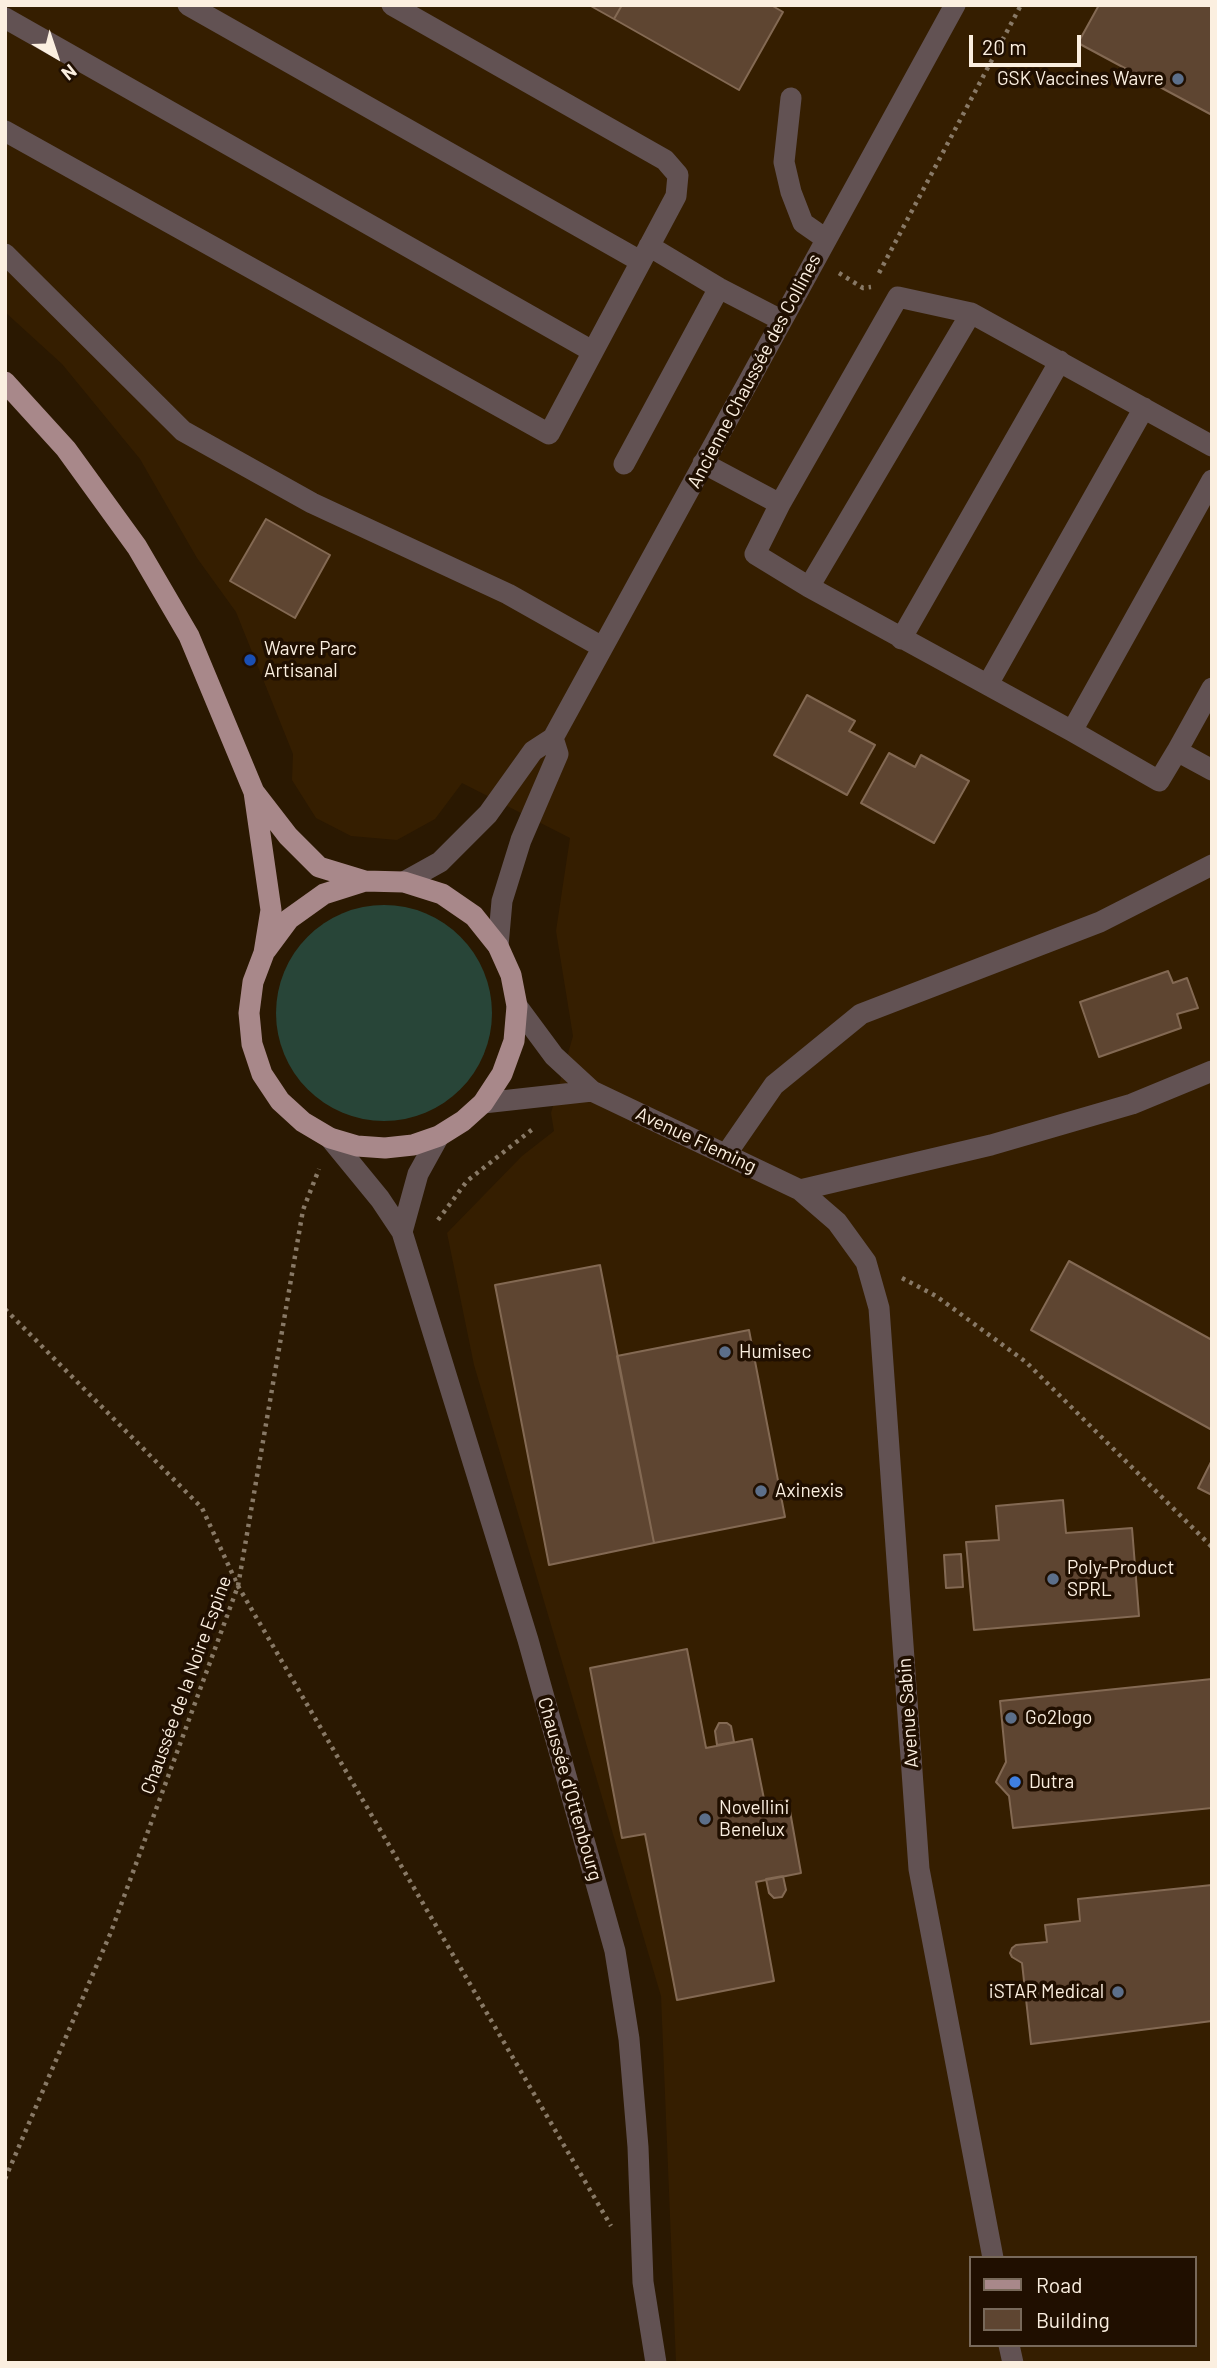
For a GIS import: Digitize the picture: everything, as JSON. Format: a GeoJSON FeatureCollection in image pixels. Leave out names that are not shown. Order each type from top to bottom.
{"type":"FeatureCollection","features":[{"type":"Feature","properties":{"kind":"main road","name":"Chaussée d'Ottenbourg"},"geometry":{"type":"LineString","coordinates":[[5,382],[66,449],[137,547],[189,636],[254,792],[271,910],[264,953],[253,982],[249,1013],[252,1044],[262,1074],[280,1101],[303,1122],[330,1138],[356,1146],[385,1148],[413,1145],[439,1136],[463,1121],[483,1103],[502,1074],[514,1041],[517,1006],[511,975],[498,946],[474,916],[442,894],[404,882],[365,881],[318,867],[288,836],[254,792]]}},
{"type":"Feature","properties":{"kind":"main road","name":"Chaussée d'Ottenbourg"},"geometry":{"type":"LineString","coordinates":[[264,953],[289,919],[315,900],[324,894],[365,881]]}},
{"type":"Feature","properties":{"kind":"street"},"geometry":{"type":"LineString","coordinates":[[188,5],[645,254],[781,320]]}},
{"type":"Feature","properties":{"kind":"street"},"geometry":{"type":"LineString","coordinates":[[5,131],[549,434],[676,196],[678,175],[665,160],[391,5]]}},
{"type":"Feature","properties":{"kind":"street","name":"Ancienne Chaussée des Collines"},"geometry":{"type":"LineString","coordinates":[[404,882],[440,862],[488,814],[533,751],[554,738],[955,5]]}},
{"type":"Feature","properties":{"kind":"street"},"geometry":{"type":"LineString","coordinates":[[5,18],[592,351]]}},
{"type":"Feature","properties":{"kind":"street"},"geometry":{"type":"LineString","coordinates":[[791,98],[784,162],[791,192],[803,223],[826,239]]}},
{"type":"Feature","properties":{"kind":"street"},"geometry":{"type":"LineString","coordinates":[[5,254],[183,431],[312,503],[508,594],[602,647]]}},
{"type":"Feature","properties":{"kind":"street"},"geometry":{"type":"LineString","coordinates":[[624,464],[719,288]]}},
{"type":"Feature","properties":{"kind":"street"},"geometry":{"type":"LineString","coordinates":[[1212,446],[971,313],[898,297],[779,504],[755,554],[901,639],[988,684],[1159,781],[1212,688]]}},
{"type":"Feature","properties":{"kind":"street"},"geometry":{"type":"LineString","coordinates":[[809,587],[971,313]]}},
{"type":"Feature","properties":{"kind":"street"},"geometry":{"type":"LineString","coordinates":[[901,639],[1060,361]]}},
{"type":"Feature","properties":{"kind":"street"},"geometry":{"type":"LineString","coordinates":[[988,684],[1144,408]]}},
{"type":"Feature","properties":{"kind":"street"},"geometry":{"type":"LineString","coordinates":[[703,463],[779,504]]}},
{"type":"Feature","properties":{"kind":"street"},"geometry":{"type":"LineString","coordinates":[[1072,731],[1212,480]]}},
{"type":"Feature","properties":{"kind":"street","name":"Ancienne Chaussée des Collines"},"geometry":{"type":"LineString","coordinates":[[498,946],[502,901],[521,840],[558,754],[554,738]]}},
{"type":"Feature","properties":{"kind":"street"},"geometry":{"type":"LineString","coordinates":[[1177,751],[1212,770]]}},
{"type":"Feature","properties":{"kind":"street"},"geometry":{"type":"LineString","coordinates":[[727,1153],[774,1086],[861,1014],[1100,922],[1210,872]]}},
{"type":"Feature","properties":{"kind":"street"},"geometry":{"type":"LineString","coordinates":[[517,1006],[554,1056],[592,1091]]}},
{"type":"Feature","properties":{"kind":"street"},"geometry":{"type":"LineString","coordinates":[[800,1190],[990,1145],[1132,1104],[1212,1071]]}},
{"type":"Feature","properties":{"kind":"street"},"geometry":{"type":"LineString","coordinates":[[483,1103],[592,1091]]}},
{"type":"Feature","properties":{"kind":"street","name":"Avenue Fleming"},"geometry":{"type":"LineString","coordinates":[[592,1091],[800,1190]]}},
{"type":"Feature","properties":{"kind":"street","name":"Chaussée d'Ottenbourg"},"geometry":{"type":"LineString","coordinates":[[402,1232],[418,1174],[439,1136]]}},
{"type":"Feature","properties":{"kind":"street","name":"Chaussée d'Ottenbourg"},"geometry":{"type":"LineString","coordinates":[[330,1138],[380,1199],[402,1232],[528,1640],[615,1951],[629,2039],[638,2147],[643,2282],[656,2363]]}},
{"type":"Feature","properties":{"kind":"street","name":"Avenue Sabin"},"geometry":{"type":"LineString","coordinates":[[800,1190],[837,1222],[866,1262],[879,1308],[919,1870],[993,2256]]}},
{"type":"Feature","properties":{"kind":"path"},"geometry":{"type":"LineString","coordinates":[[815,258],[863,288],[871,288],[1021,5]]}},
{"type":"Feature","properties":{"kind":"path"},"geometry":{"type":"LineString","coordinates":[[402,1232],[436,1224],[467,1181],[506,1148],[542,1124]]}},
{"type":"Feature","properties":{"kind":"path","name":"Chaussée de la Noire Espine"},"geometry":{"type":"LineString","coordinates":[[5,2179],[111,1932],[238,1586],[303,1210],[330,1138]]}},
{"type":"Feature","properties":{"kind":"path"},"geometry":{"type":"LineString","coordinates":[[866,1262],[936,1296],[1026,1362],[1212,1547]]}},
{"type":"Feature","properties":{"kind":"path"},"geometry":{"type":"LineString","coordinates":[[5,1309],[202,1508],[238,1586],[615,2234]]}},
{"type":"Feature","properties":{"kind":"shaded area"},"geometry":{"type":"Polygon","coordinates":[[[5,5],[1212,5],[1212,2363],[676,2363],[661,1996],[474,1365],[447,1233],[522,1156],[554,1131],[551,1113],[573,1036],[556,931],[570,838],[462,783],[435,819],[397,840],[351,836],[316,818],[292,780],[293,754],[236,612],[197,558],[140,459],[62,364],[5,312],[5,5]]]}},
{"type":"Feature","properties":{"kind":"green space"},"geometry":{"type":"Polygon","coordinates":[[[384,905],[425,913],[444,923],[460,937],[474,953],[484,972],[492,1013],[484,1054],[474,1073],[460,1089],[444,1103],[425,1113],[384,1121],[343,1113],[324,1103],[308,1089],[294,1073],[284,1054],[276,1013],[284,972],[294,953],[308,937],[324,923],[343,913],[384,905]]]}},
{"type":"Feature","properties":{"kind":"building"},"geometry":{"type":"Polygon","coordinates":[[[589,5],[622,5],[614,19],[589,5]]]}},
{"type":"Feature","properties":{"kind":"building"},"geometry":{"type":"Polygon","coordinates":[[[622,5],[771,5],[783,12],[739,90],[614,19],[622,5]]]}},
{"type":"Feature","properties":{"kind":"building","name":"GSK Vaccines Wavre"},"geometry":{"type":"Polygon","coordinates":[[[1099,5],[1212,5],[1212,115],[1078,43],[1099,5]]]}},
{"type":"Feature","properties":{"kind":"building"},"geometry":{"type":"Polygon","coordinates":[[[266,519],[330,555],[295,618],[230,581],[266,519]]]}},
{"type":"Feature","properties":{"kind":"building"},"geometry":{"type":"Polygon","coordinates":[[[807,695],[855,721],[849,731],[875,745],[847,795],[774,755],[807,695]]]}},
{"type":"Feature","properties":{"kind":"building"},"geometry":{"type":"Polygon","coordinates":[[[889,753],[915,767],[921,755],[969,781],[934,843],[861,803],[889,753]]]}},
{"type":"Feature","properties":{"kind":"building"},"geometry":{"type":"Polygon","coordinates":[[[1168,971],[1173,983],[1187,978],[1198,1008],[1177,1014],[1181,1028],[1099,1057],[1080,1002],[1168,971]]]}},
{"type":"Feature","properties":{"kind":"building"},"geometry":{"type":"Polygon","coordinates":[[[1069,1261],[1212,1340],[1212,1430],[1031,1330],[1069,1261]]]}},
{"type":"Feature","properties":{"kind":"building"},"geometry":{"type":"Polygon","coordinates":[[[600,1265],[654,1543],[549,1565],[495,1285],[600,1265]]]}},
{"type":"Feature","properties":{"kind":"building"},"geometry":{"type":"Polygon","coordinates":[[[749,1330],[785,1517],[654,1543],[617,1356],[749,1330]]]}},
{"type":"Feature","properties":{"kind":"building"},"geometry":{"type":"Polygon","coordinates":[[[1212,1460],[1212,1495],[1198,1488],[1212,1460]]]}},
{"type":"Feature","properties":{"kind":"building","name":"Poly-Product SPRL"},"geometry":{"type":"Polygon","coordinates":[[[1063,1500],[1066,1533],[1132,1528],[1139,1616],[974,1630],[966,1542],[999,1540],[996,1506],[1063,1500]]]}},
{"type":"Feature","properties":{"kind":"building"},"geometry":{"type":"Polygon","coordinates":[[[961,1554],[963,1587],[946,1588],[944,1555],[961,1554]]]}},
{"type":"Feature","properties":{"kind":"building","name":"Novellini Benelux"},"geometry":{"type":"Polygon","coordinates":[[[687,1649],[706,1748],[752,1739],[765,1804],[788,1800],[801,1873],[756,1882],[774,1981],[677,2000],[645,1834],[622,1838],[590,1668],[687,1649]]]}},
{"type":"Feature","properties":{"kind":"building"},"geometry":{"type":"Polygon","coordinates":[[[1212,1679],[1212,1808],[1013,1828],[1009,1796],[996,1782],[1006,1762],[1000,1701],[1212,1679]]]}},
{"type":"Feature","properties":{"kind":"building"},"geometry":{"type":"Polygon","coordinates":[[[719,1723],[731,1726],[734,1742],[717,1745],[715,1731],[719,1723]]]}},
{"type":"Feature","properties":{"kind":"building"},"geometry":{"type":"Polygon","coordinates":[[[783,1876],[786,1890],[782,1897],[774,1898],[769,1893],[766,1879],[783,1876]]]}},
{"type":"Feature","properties":{"kind":"building","name":"iSTAR Medical"},"geometry":{"type":"Polygon","coordinates":[[[1212,1885],[1212,2021],[1031,2044],[1022,1963],[1012,1957],[1012,1948],[1016,1945],[1047,1942],[1045,1925],[1080,1921],[1078,1899],[1212,1885]]]}},
{"type":"Feature","properties":{"kind":"place","name":"GSK Vaccines Wavre"},"geometry":{"type":"Point","coordinates":[1178,79]}},
{"type":"Feature","properties":{"kind":"place","name":"Wavre Parc Artisanal"},"geometry":{"type":"Point","coordinates":[250,660]}},
{"type":"Feature","properties":{"kind":"place","name":"Humisec"},"geometry":{"type":"Point","coordinates":[725,1352]}},
{"type":"Feature","properties":{"kind":"place","name":"Axinexis"},"geometry":{"type":"Point","coordinates":[761,1491]}},
{"type":"Feature","properties":{"kind":"place","name":"Poly-Product SPRL"},"geometry":{"type":"Point","coordinates":[1053,1579]}},
{"type":"Feature","properties":{"kind":"place","name":"Go2logo"},"geometry":{"type":"Point","coordinates":[1011,1718]}},
{"type":"Feature","properties":{"kind":"place","name":"Dutra"},"geometry":{"type":"Point","coordinates":[1015,1782]}},
{"type":"Feature","properties":{"kind":"place","name":"Novellini Benelux"},"geometry":{"type":"Point","coordinates":[705,1819]}},
{"type":"Feature","properties":{"kind":"place","name":"iSTAR Medical"},"geometry":{"type":"Point","coordinates":[1118,1992]}}]}
